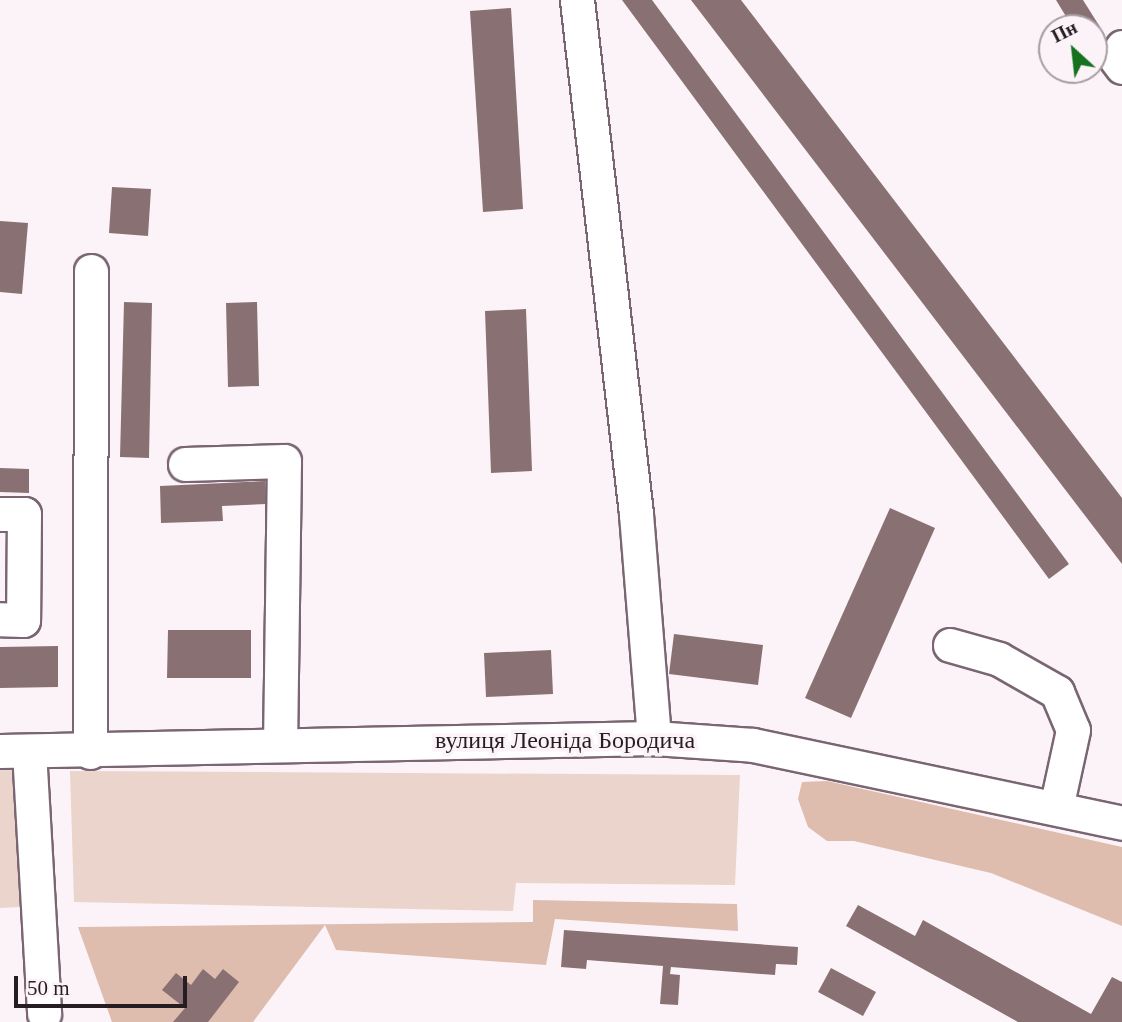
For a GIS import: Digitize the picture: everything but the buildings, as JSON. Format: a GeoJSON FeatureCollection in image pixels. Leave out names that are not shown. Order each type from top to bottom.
{"type":"FeatureCollection","features":[{"type":"Feature","properties":{"kind":"street"},"geometry":{"type":"LineString","coordinates":[[577,0],[636,514],[654,738]]}},
{"type":"Feature","properties":{"kind":"street"},"geometry":{"type":"LineString","coordinates":[[1122,47],[1116,59],[1122,67]]}},
{"type":"Feature","properties":{"kind":"street"},"geometry":{"type":"LineString","coordinates":[[90,752],[91,271]]}},
{"type":"Feature","properties":{"kind":"street"},"geometry":{"type":"LineString","coordinates":[[184,464],[284,461],[280,743]]}},
{"type":"Feature","properties":{"kind":"street"},"geometry":{"type":"LineString","coordinates":[[0,513],[24,514],[23,620],[0,620]]}},
{"type":"Feature","properties":{"kind":"street"},"geometry":{"type":"LineString","coordinates":[[950,645],[1012,665],[1057,692],[1073,730],[1056,808]]}},
{"type":"Feature","properties":{"kind":"street","name":"вулиця Леоніда Бородича"},"geometry":{"type":"LineString","coordinates":[[15,751],[90,752],[280,743],[654,738],[753,745],[1122,823]]}},
{"type":"Feature","properties":{"kind":"street"},"geometry":{"type":"LineString","coordinates":[[15,751],[44,1014]]}},
{"type":"Feature","properties":{"kind":"shaded area"},"geometry":{"type":"Polygon","coordinates":[[[0,770],[38,771],[40,906],[0,908],[0,770]]]}},
{"type":"Feature","properties":{"kind":"shaded area"},"geometry":{"type":"Polygon","coordinates":[[[70,771],[740,775],[735,885],[516,883],[513,911],[74,902],[70,771]]]}},
{"type":"Feature","properties":{"kind":"shaded area"},"geometry":{"type":"Polygon","coordinates":[[[827,781],[1122,847],[1122,926],[991,873],[854,841],[827,841],[808,827],[798,799],[802,782],[827,781]]]}},
{"type":"Feature","properties":{"kind":"shaded area"},"geometry":{"type":"Polygon","coordinates":[[[533,900],[737,904],[738,931],[555,919],[546,965],[336,950],[325,925],[253,1022],[112,1022],[78,927],[533,922],[533,900]]]}}]}
